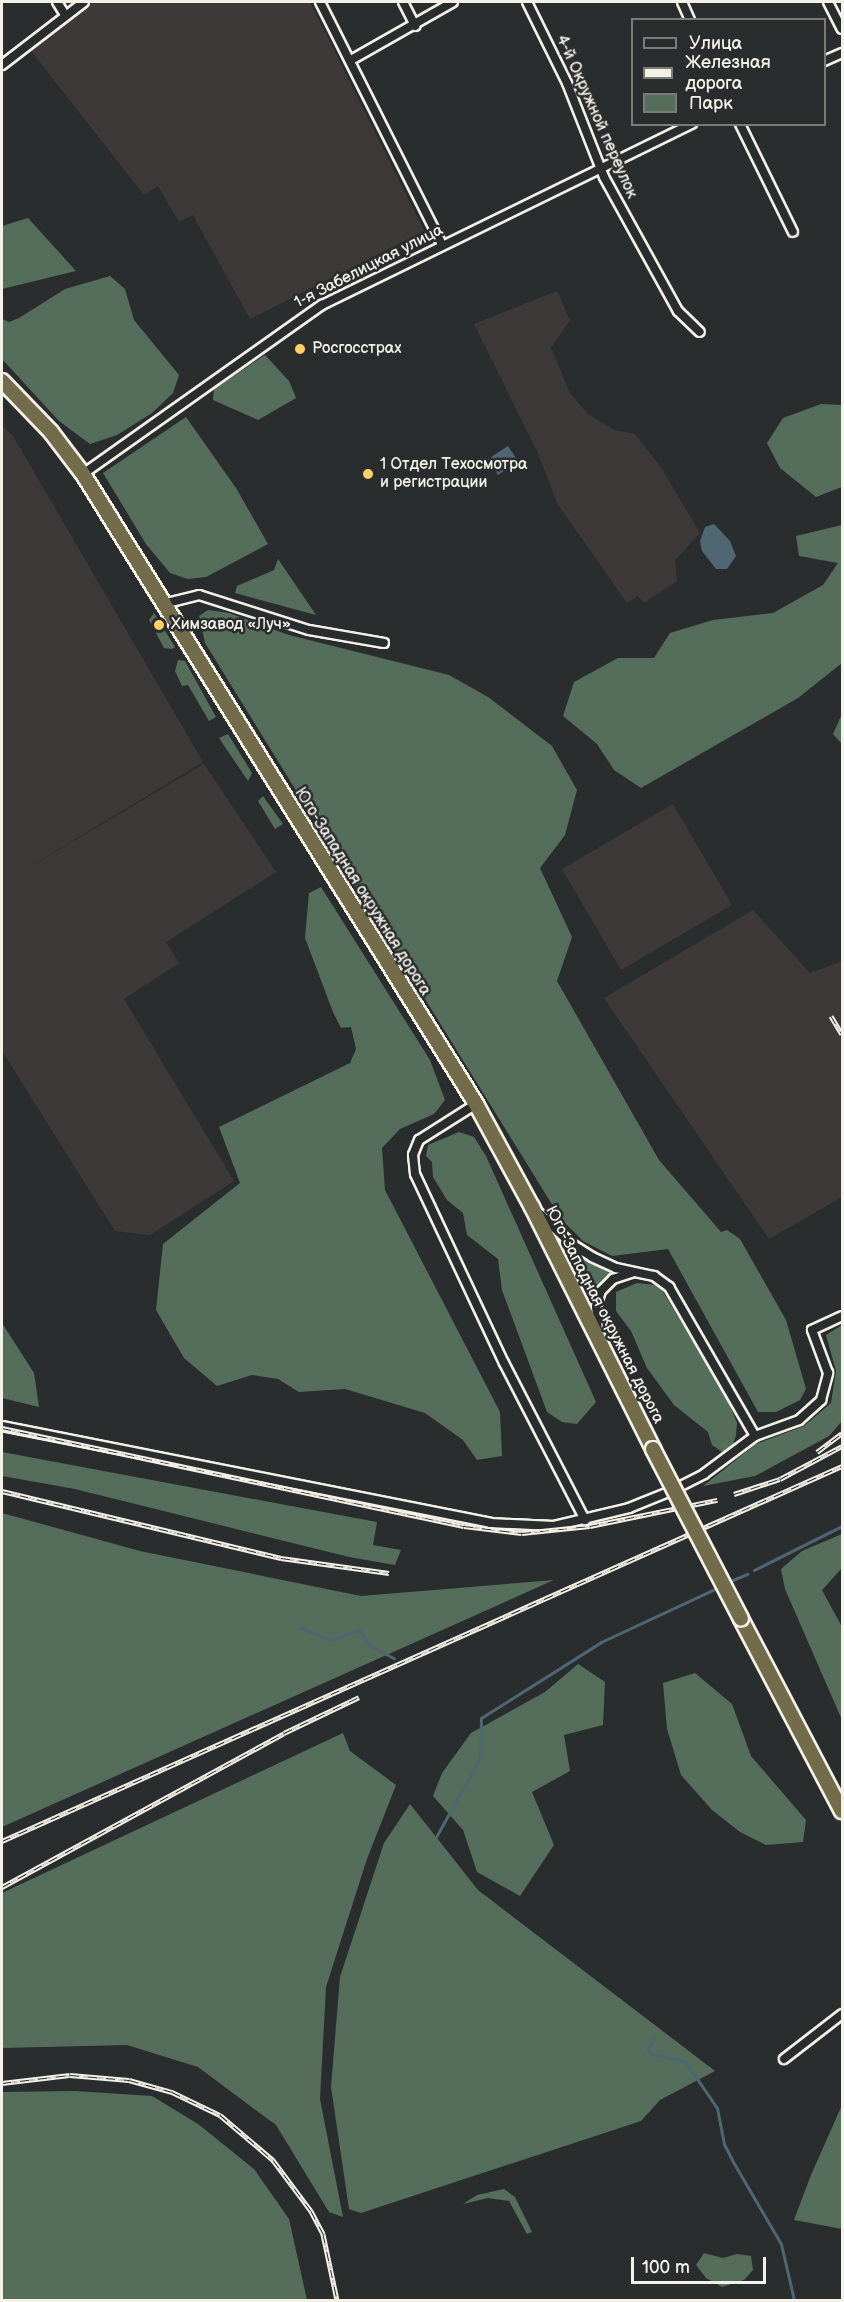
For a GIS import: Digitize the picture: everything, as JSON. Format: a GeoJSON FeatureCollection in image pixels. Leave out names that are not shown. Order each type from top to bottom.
{"type":"FeatureCollection","features":[{"type":"Feature","properties":{"kind":"highway","name":"Юго-Западная окружная дорога"},"geometry":{"type":"LineString","coordinates":[[2,381],[51,432],[83,474],[476,1104],[532,1207],[653,1449],[843,1811]]}},
{"type":"Feature","properties":{"kind":"street"},"geometry":{"type":"LineString","coordinates":[[57,2],[65,15]]}},
{"type":"Feature","properties":{"kind":"street"},"geometry":{"type":"LineString","coordinates":[[2,64],[84,2]]}},
{"type":"Feature","properties":{"kind":"street"},"geometry":{"type":"LineString","coordinates":[[320,2],[336,39],[351,60],[442,245]]}},
{"type":"Feature","properties":{"kind":"street"},"geometry":{"type":"LineString","coordinates":[[403,2],[414,26]]}},
{"type":"Feature","properties":{"kind":"street"},"geometry":{"type":"LineString","coordinates":[[351,60],[453,2]]}},
{"type":"Feature","properties":{"kind":"street","name":"4-й Окружной переулок"},"geometry":{"type":"LineString","coordinates":[[527,2],[603,167],[604,177],[652,268],[678,310],[700,332]]}},
{"type":"Feature","properties":{"kind":"street"},"geometry":{"type":"LineString","coordinates":[[682,2],[689,18]]}},
{"type":"Feature","properties":{"kind":"street"},"geometry":{"type":"LineString","coordinates":[[828,2],[843,29]]}},
{"type":"Feature","properties":{"kind":"street"},"geometry":{"type":"LineString","coordinates":[[826,62],[843,53]]}},
{"type":"Feature","properties":{"kind":"street","name":"1-я Забелицкая улица"},"geometry":{"type":"LineString","coordinates":[[83,474],[192,401],[277,333],[322,305],[688,126]]}},
{"type":"Feature","properties":{"kind":"street"},"geometry":{"type":"LineString","coordinates":[[741,126],[793,232]]}},
{"type":"Feature","properties":{"kind":"street"},"geometry":{"type":"LineString","coordinates":[[163,604],[199,595],[309,630],[384,643]]}},
{"type":"Feature","properties":{"kind":"street"},"geometry":{"type":"LineString","coordinates":[[476,1104],[419,1140],[413,1155],[415,1174],[504,1363],[585,1520]]}},
{"type":"Feature","properties":{"kind":"street"},"geometry":{"type":"LineString","coordinates":[[532,1207],[580,1250],[633,1272],[659,1278],[675,1294],[755,1436]]}},
{"type":"Feature","properties":{"kind":"street"},"geometry":{"type":"LineString","coordinates":[[599,1343],[599,1295],[613,1279],[633,1272]]}},
{"type":"Feature","properties":{"kind":"street"},"geometry":{"type":"LineString","coordinates":[[2,1426],[490,1523],[540,1527],[585,1520],[629,1508],[696,1479],[755,1436],[799,1420],[821,1400],[828,1373],[812,1330],[843,1316]]}},
{"type":"Feature","properties":{"kind":"street"},"geometry":{"type":"LineString","coordinates":[[784,2059],[843,2014]]}},
{"type":"Feature","properties":{"kind":"shaded area"},"geometry":{"type":"Polygon","coordinates":[[[94,2],[310,2],[424,231],[250,319],[193,215],[179,222],[158,186],[144,195],[28,47],[94,2]]]}},
{"type":"Feature","properties":{"kind":"shaded area"},"geometry":{"type":"Polygon","coordinates":[[[557,291],[570,320],[551,348],[570,393],[588,414],[614,430],[635,434],[662,469],[700,533],[675,560],[677,581],[644,603],[638,596],[627,603],[557,503],[538,453],[474,324],[557,291]]]}},
{"type":"Feature","properties":{"kind":"shaded area"},"geometry":{"type":"Polygon","coordinates":[[[2,425],[13,436],[203,762],[21,872],[204,764],[276,872],[166,942],[179,963],[124,999],[234,1181],[150,1235],[115,1231],[2,1051],[2,425]]]}},
{"type":"Feature","properties":{"kind":"shaded area"},"geometry":{"type":"Polygon","coordinates":[[[673,804],[732,905],[621,970],[562,869],[673,804]]]}},
{"type":"Feature","properties":{"kind":"shaded area"},"geometry":{"type":"Polygon","coordinates":[[[753,910],[810,973],[842,961],[842,1197],[769,1239],[604,998],[753,910]]]}},
{"type":"Feature","properties":{"kind":"green space"},"geometry":{"type":"Polygon","coordinates":[[[28,218],[76,271],[2,289],[2,226],[28,218]]]}},
{"type":"Feature","properties":{"kind":"green space"},"geometry":{"type":"Polygon","coordinates":[[[110,276],[125,289],[134,320],[179,375],[173,393],[152,413],[117,435],[90,444],[59,421],[2,359],[2,319],[9,322],[65,289],[110,276]]]}},
{"type":"Feature","properties":{"kind":"green space"},"geometry":{"type":"Polygon","coordinates":[[[265,355],[289,381],[296,398],[258,420],[213,400],[214,389],[265,355]]]}},
{"type":"Feature","properties":{"kind":"green space"},"geometry":{"type":"Polygon","coordinates":[[[821,404],[842,405],[842,487],[816,497],[780,468],[767,443],[783,418],[821,404]]]}},
{"type":"Feature","properties":{"kind":"green space"},"geometry":{"type":"Polygon","coordinates":[[[186,417],[236,488],[268,544],[206,577],[188,579],[170,573],[146,544],[103,473],[186,417]]]}},
{"type":"Feature","properties":{"kind":"green space"},"geometry":{"type":"Polygon","coordinates":[[[842,525],[842,663],[798,698],[641,788],[614,770],[597,744],[563,716],[574,682],[618,658],[654,658],[670,633],[713,620],[773,613],[823,585],[838,563],[799,556],[796,536],[842,525]]]}},
{"type":"Feature","properties":{"kind":"green space"},"geometry":{"type":"Polygon","coordinates":[[[278,559],[316,615],[235,593],[237,586],[274,570],[278,559]]]}},
{"type":"Feature","properties":{"kind":"green space"},"geometry":{"type":"Polygon","coordinates":[[[208,610],[229,613],[289,635],[449,675],[488,697],[552,746],[577,790],[565,835],[540,868],[572,937],[557,981],[659,1160],[721,1232],[727,1230],[740,1239],[786,1320],[806,1389],[800,1400],[776,1412],[758,1412],[668,1249],[612,1256],[583,1241],[561,1219],[205,643],[199,616],[208,610]]]}},
{"type":"Feature","properties":{"kind":"green space"},"geometry":{"type":"Polygon","coordinates":[[[154,613],[175,647],[172,649],[164,648],[149,620],[154,613]]]}},
{"type":"Feature","properties":{"kind":"green space"},"geometry":{"type":"Polygon","coordinates":[[[178,660],[185,661],[216,717],[209,721],[188,685],[182,686],[175,671],[178,660]]]}},
{"type":"Feature","properties":{"kind":"green space"},"geometry":{"type":"Polygon","coordinates":[[[842,714],[842,744],[833,734],[842,714]]]}},
{"type":"Feature","properties":{"kind":"green space"},"geometry":{"type":"Polygon","coordinates":[[[228,734],[252,773],[248,781],[219,738],[228,734]]]}},
{"type":"Feature","properties":{"kind":"green space"},"geometry":{"type":"Polygon","coordinates":[[[263,796],[283,824],[275,829],[258,801],[263,796]]]}},
{"type":"Feature","properties":{"kind":"green space"},"geometry":{"type":"Polygon","coordinates":[[[321,887],[430,1060],[445,1100],[434,1114],[400,1129],[382,1148],[385,1190],[500,1412],[502,1456],[477,1460],[463,1440],[425,1413],[345,1389],[299,1392],[278,1379],[252,1375],[217,1386],[184,1358],[156,1310],[163,1244],[240,1183],[219,1127],[350,1063],[356,1049],[351,1027],[341,1028],[333,1012],[305,938],[309,893],[321,887]]]}},
{"type":"Feature","properties":{"kind":"green space"},"geometry":{"type":"Polygon","coordinates":[[[459,1132],[474,1137],[486,1156],[596,1402],[577,1424],[562,1422],[547,1412],[502,1290],[498,1259],[467,1235],[463,1213],[447,1200],[433,1177],[432,1162],[426,1156],[428,1145],[459,1132]]]}},
{"type":"Feature","properties":{"kind":"green space"},"geometry":{"type":"Polygon","coordinates":[[[567,1248],[613,1274],[601,1284],[592,1302],[567,1248]]]}},
{"type":"Feature","properties":{"kind":"green space"},"geometry":{"type":"Polygon","coordinates":[[[637,1283],[656,1285],[662,1290],[727,1398],[737,1423],[736,1435],[733,1445],[722,1452],[712,1445],[708,1432],[674,1405],[647,1368],[631,1331],[616,1311],[616,1292],[637,1283]]]}},
{"type":"Feature","properties":{"kind":"green space"},"geometry":{"type":"Polygon","coordinates":[[[2,1323],[34,1373],[39,1407],[2,1398],[2,1323]]]}},
{"type":"Feature","properties":{"kind":"green space"},"geometry":{"type":"Polygon","coordinates":[[[842,1325],[842,1421],[829,1436],[755,1476],[703,1486],[756,1444],[804,1426],[831,1403],[836,1371],[826,1335],[842,1325]]]}},
{"type":"Feature","properties":{"kind":"green space"},"geometry":{"type":"Polygon","coordinates":[[[2,1452],[377,1522],[373,1545],[401,1550],[395,1565],[349,1557],[75,1489],[2,1476],[2,1452]]]}},
{"type":"Feature","properties":{"kind":"green space"},"geometry":{"type":"Polygon","coordinates":[[[2,1513],[140,1551],[361,1596],[554,1580],[2,1827],[2,1513]]]}},
{"type":"Feature","properties":{"kind":"green space"},"geometry":{"type":"Polygon","coordinates":[[[842,1534],[842,1568],[822,1590],[842,1627],[842,1720],[785,1589],[781,1569],[802,1551],[842,1534]]]}},
{"type":"Feature","properties":{"kind":"green space"},"geometry":{"type":"Polygon","coordinates":[[[578,1664],[605,1682],[603,1725],[564,1735],[570,1771],[532,1792],[554,1845],[520,1896],[477,1872],[463,1830],[433,1796],[442,1773],[471,1733],[545,1692],[578,1664]]]}},
{"type":"Feature","properties":{"kind":"green space"},"geometry":{"type":"Polygon","coordinates":[[[695,1673],[732,1704],[751,1756],[806,1820],[803,1842],[766,1845],[740,1832],[712,1810],[681,1775],[667,1729],[663,1683],[695,1673]]]}},
{"type":"Feature","properties":{"kind":"green space"},"geometry":{"type":"Polygon","coordinates":[[[343,1733],[350,1751],[396,1785],[367,1859],[326,1987],[320,2099],[343,2217],[329,2212],[276,2125],[198,2067],[127,2045],[2,2048],[2,1893],[343,1733]]]}},
{"type":"Feature","properties":{"kind":"green space"},"geometry":{"type":"Polygon","coordinates":[[[410,1804],[478,1890],[715,2071],[660,2100],[641,2121],[361,2213],[349,2209],[331,2087],[340,1977],[384,1843],[410,1804]]]}},
{"type":"Feature","properties":{"kind":"green space"},"geometry":{"type":"Polygon","coordinates":[[[75,2091],[152,2096],[198,2124],[254,2169],[289,2219],[307,2300],[2,2300],[2,2092],[75,2091]]]}},
{"type":"Feature","properties":{"kind":"green space"},"geometry":{"type":"Polygon","coordinates":[[[842,2105],[842,2229],[794,2220],[811,2175],[842,2105]]]}},
{"type":"Feature","properties":{"kind":"green space"},"geometry":{"type":"Polygon","coordinates":[[[504,2189],[515,2197],[532,2232],[527,2234],[509,2201],[488,2198],[463,2204],[477,2195],[504,2189]]]}},
{"type":"Feature","properties":{"kind":"green space"},"geometry":{"type":"Polygon","coordinates":[[[704,2253],[723,2258],[737,2254],[751,2256],[753,2270],[744,2280],[722,2287],[706,2278],[696,2265],[704,2253]]]}},
{"type":"Feature","properties":{"kind":"water"},"geometry":{"type":"Polygon","coordinates":[[[508,446],[518,461],[498,475],[488,459],[508,446]]]}},
{"type":"Feature","properties":{"kind":"water"},"geometry":{"type":"Polygon","coordinates":[[[714,524],[730,541],[736,556],[727,569],[716,569],[702,551],[700,541],[705,527],[714,524]]]}},
{"type":"Feature","properties":{"kind":"waterway"},"geometry":{"type":"LineString","coordinates":[[754,1570],[842,1526]]}},
{"type":"Feature","properties":{"kind":"waterway"},"geometry":{"type":"LineString","coordinates":[[728,1582],[747,1574]]}},
{"type":"Feature","properties":{"kind":"waterway"},"geometry":{"type":"LineString","coordinates":[[436,1837],[480,1758],[481,1718],[601,1642],[719,1587]]}},
{"type":"Feature","properties":{"kind":"waterway"},"geometry":{"type":"LineString","coordinates":[[301,1628],[330,1640],[359,1630],[370,1646],[394,1658]]}},
{"type":"Feature","properties":{"kind":"waterway"},"geometry":{"type":"LineString","coordinates":[[654,2038],[647,2049],[652,2054],[685,2061],[717,2108],[724,2144],[781,2244],[794,2300]]}},
{"type":"Feature","properties":{"kind":"railway"},"geometry":{"type":"LineString","coordinates":[[831,1016],[842,1034]]}},
{"type":"Feature","properties":{"kind":"railway"},"geometry":{"type":"LineString","coordinates":[[2,1428],[464,1526],[522,1533],[590,1526],[717,1500]]}},
{"type":"Feature","properties":{"kind":"railway"},"geometry":{"type":"LineString","coordinates":[[817,1452],[842,1433]]}},
{"type":"Feature","properties":{"kind":"railway"},"geometry":{"type":"LineString","coordinates":[[734,1494],[780,1479],[842,1446]]}},
{"type":"Feature","properties":{"kind":"railway"},"geometry":{"type":"LineString","coordinates":[[2,1841],[842,1466]]}},
{"type":"Feature","properties":{"kind":"railway"},"geometry":{"type":"LineString","coordinates":[[2,1491],[281,1558],[389,1573]]}},
{"type":"Feature","properties":{"kind":"railway"},"geometry":{"type":"LineString","coordinates":[[2,1887],[284,1733],[359,1697]]}},
{"type":"Feature","properties":{"kind":"railway"},"geometry":{"type":"LineString","coordinates":[[2,2083],[70,2075],[129,2080],[172,2092],[220,2115],[273,2160],[311,2211],[323,2234],[337,2300]]}},
{"type":"Feature","properties":{"kind":"place","name":"Росгосстрах"},"geometry":{"type":"Point","coordinates":[300,349]}},
{"type":"Feature","properties":{"kind":"place","name":"1 Отдел Техосмотра и регистрации"},"geometry":{"type":"Point","coordinates":[368,474]}},
{"type":"Feature","properties":{"kind":"place","name":"Химзавод «Луч»"},"geometry":{"type":"Point","coordinates":[159,625]}}]}
